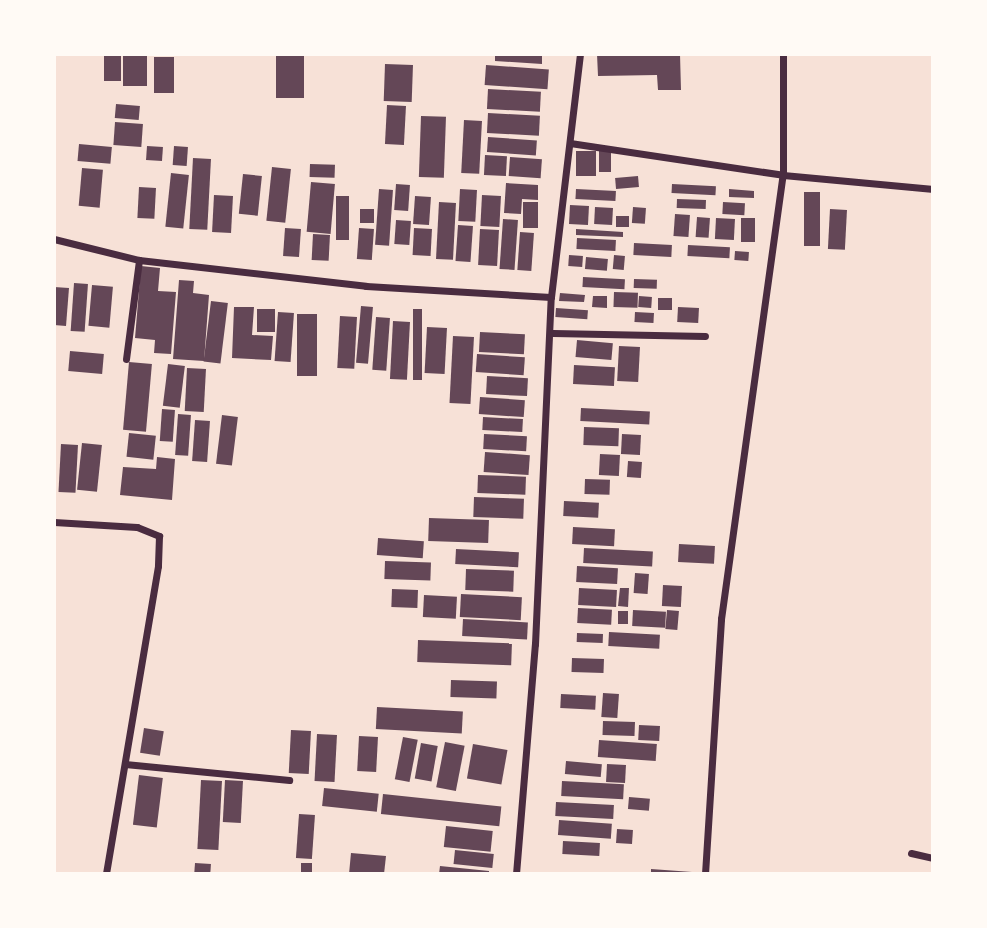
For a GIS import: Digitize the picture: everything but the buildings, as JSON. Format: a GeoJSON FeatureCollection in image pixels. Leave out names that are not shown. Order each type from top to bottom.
{"type":"FeatureCollection","features":[{"type":"Feature","properties":{"kind":"street"},"geometry":{"type":"LineString","coordinates":[[516,874],[553,333],[551,297],[580,54]]}},
{"type":"Feature","properties":{"kind":"street"},"geometry":{"type":"LineString","coordinates":[[705,874],[720,619],[783,176],[783,54]]}},
{"type":"Feature","properties":{"kind":"street"},"geometry":{"type":"LineString","coordinates":[[570,143],[783,176],[933,189]]}},
{"type":"Feature","properties":{"kind":"street"},"geometry":{"type":"LineString","coordinates":[[54,239],[139,260],[366,286],[551,297]]}},
{"type":"Feature","properties":{"kind":"street"},"geometry":{"type":"LineString","coordinates":[[126,359],[139,260]]}},
{"type":"Feature","properties":{"kind":"street"},"geometry":{"type":"LineString","coordinates":[[553,333],[705,336]]}},
{"type":"Feature","properties":{"kind":"street"},"geometry":{"type":"LineString","coordinates":[[54,522],[137,527],[159,536],[106,874]]}},
{"type":"Feature","properties":{"kind":"street"},"geometry":{"type":"LineString","coordinates":[[125,764],[289,780]]}},
{"type":"Feature","properties":{"kind":"street"},"geometry":{"type":"LineString","coordinates":[[911,853],[933,858]]}}]}
